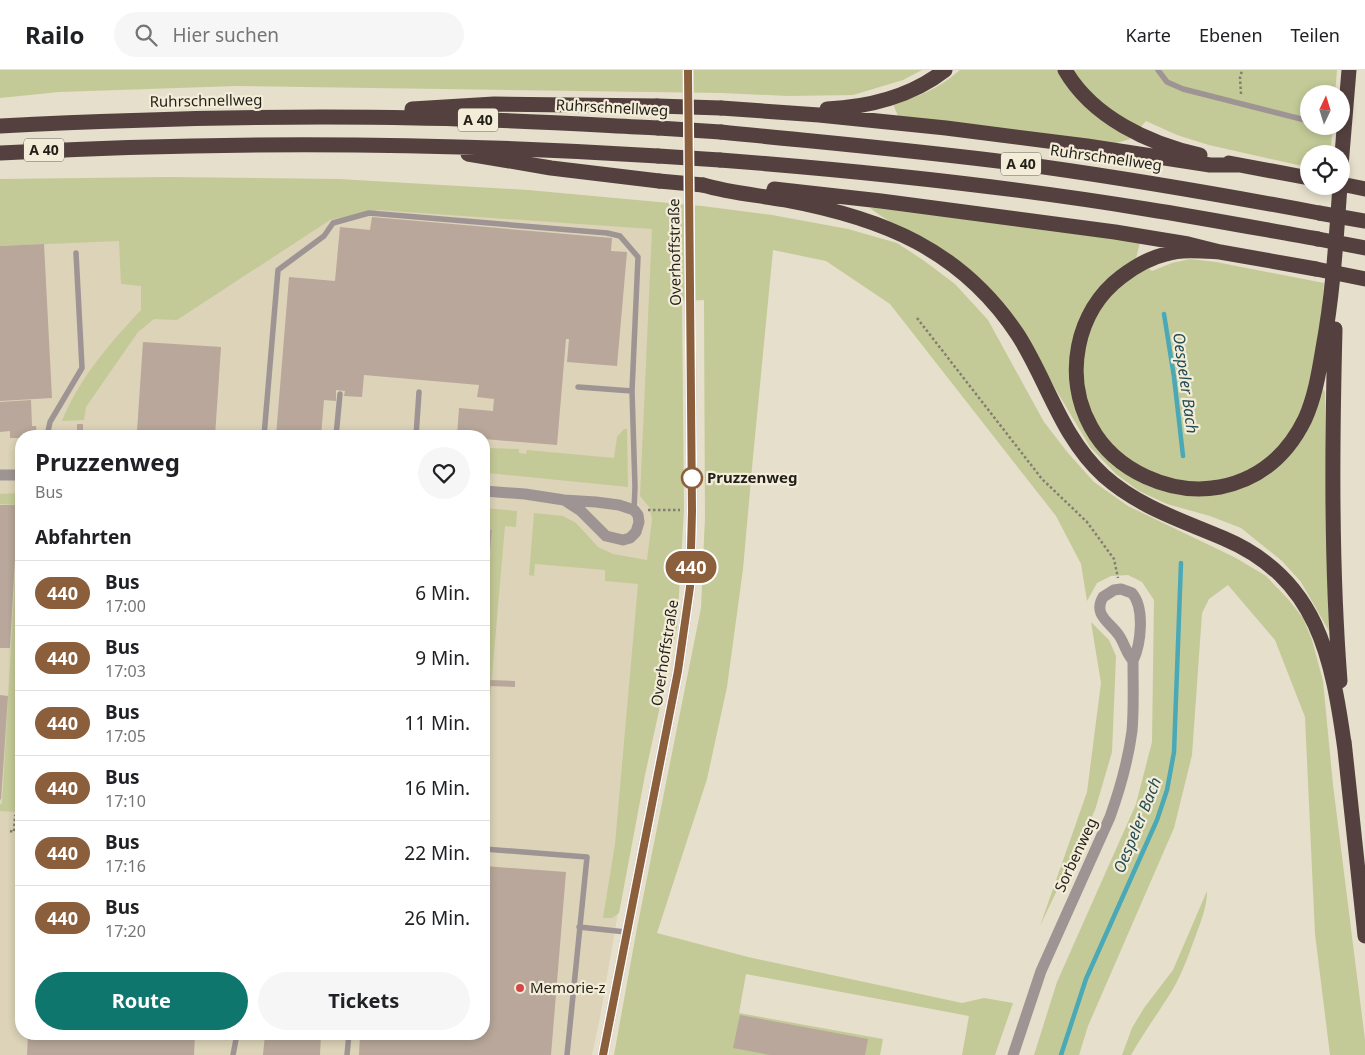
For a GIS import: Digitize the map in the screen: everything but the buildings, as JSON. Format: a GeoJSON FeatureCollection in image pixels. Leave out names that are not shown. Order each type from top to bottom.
{"type":"FeatureCollection","features":[{"type":"Feature","properties":{"kind":"highway"},"geometry":{"type":"LineString","coordinates":[[750,110],[814,110],[859,105],[882,100],[918,88],[946,70]]}},
{"type":"Feature","properties":{"kind":"highway"},"geometry":{"type":"LineString","coordinates":[[1065,70],[1082,92],[1097,107],[1138,133],[1182,150],[1237,165],[1300,176]]}},
{"type":"Feature","properties":{"kind":"highway"},"geometry":{"type":"LineString","coordinates":[[1346,85],[1349,70]]}},
{"type":"Feature","properties":{"kind":"highway"},"geometry":{"type":"LineString","coordinates":[[298,117],[494,104],[721,108],[819,115],[946,128],[1087,146],[1210,165],[1237,165]]}},
{"type":"Feature","properties":{"kind":"highway","name":"Ruhrschnellweg"},"geometry":{"type":"LineString","coordinates":[[0,126],[115,120],[298,117],[427,118],[720,132],[891,148],[1033,166],[1178,187],[1365,222]]}},
{"type":"Feature","properties":{"kind":"highway","name":"A 40"},"geometry":{"type":"LineString","coordinates":[[0,153],[88,148],[236,144],[400,145],[555,150],[720,160],[854,171],[1042,194],[1155,210],[1365,248]]}},
{"type":"Feature","properties":{"kind":"highway"},"geometry":{"type":"LineString","coordinates":[[400,145],[435,148],[551,168],[720,187],[813,206],[877,223],[924,245],[947,260],[971,280],[998,309],[1019,337],[1066,428],[1083,453],[1104,476],[1124,492],[1163,514],[1225,538],[1253,553],[1272,566],[1291,585],[1313,620],[1321,641],[1339,709],[1345,750]]}},
{"type":"Feature","properties":{"kind":"highway"},"geometry":{"type":"LineString","coordinates":[[720,187],[756,187],[1005,217],[1188,244],[1220,252],[1365,279]]}},
{"type":"Feature","properties":{"kind":"highway"},"geometry":{"type":"LineString","coordinates":[[1350,187],[1365,189]]}},
{"type":"Feature","properties":{"kind":"highway"},"geometry":{"type":"LineString","coordinates":[[1220,252],[1190,251],[1166,254],[1149,260],[1127,273],[1105,291],[1094,305],[1085,322],[1077,350],[1076,378],[1079,395],[1091,427],[1102,444],[1129,467],[1145,477],[1165,485],[1182,488],[1210,488],[1240,481],[1270,466],[1286,450],[1305,418],[1317,384],[1333,285],[1339,195]]}},
{"type":"Feature","properties":{"kind":"highway"},"geometry":{"type":"LineString","coordinates":[[1333,285],[1335,326],[1332,445],[1334,596],[1345,750],[1365,936]]}},
{"type":"Feature","properties":{"kind":"street","name":"Overhoffstraße"},"geometry":{"type":"LineString","coordinates":[[603,1055],[678,671],[690,587],[692,511],[688,70]]}},
{"type":"Feature","properties":{"kind":"street"},"geometry":{"type":"LineString","coordinates":[[0,475],[15,475]]}},
{"type":"Feature","properties":{"kind":"street"},"geometry":{"type":"LineString","coordinates":[[490,491],[613,504],[634,510],[638,515],[639,522],[636,532],[630,538],[617,539],[606,536],[581,511],[564,500]]}},
{"type":"Feature","properties":{"kind":"street","name":"Sorbenweg"},"geometry":{"type":"LineString","coordinates":[[1013,1055],[1041,971],[1110,817],[1124,773],[1132,729],[1134,661],[1138,650],[1140,608],[1132,593],[1121,589]]}},
{"type":"Feature","properties":{"kind":"street"},"geometry":{"type":"LineString","coordinates":[[1121,589],[1114,590],[1103,597],[1099,608],[1105,621],[1120,636],[1125,651],[1134,661]]}},
{"type":"Feature","properties":{"kind":"lane"},"geometry":{"type":"LineString","coordinates":[[1158,70],[1167,82],[1183,89],[1300,119]]}},
{"type":"Feature","properties":{"kind":"lane"},"geometry":{"type":"LineString","coordinates":[[265,430],[278,270],[324,236],[333,223],[368,213],[607,233],[620,236],[638,257],[632,391],[634,510]]}},
{"type":"Feature","properties":{"kind":"lane"},"geometry":{"type":"LineString","coordinates":[[48,430],[50,422],[82,368],[76,253]]}},
{"type":"Feature","properties":{"kind":"lane"},"geometry":{"type":"LineString","coordinates":[[578,387],[632,391]]}},
{"type":"Feature","properties":{"kind":"lane"},"geometry":{"type":"LineString","coordinates":[[416,430],[419,392]]}},
{"type":"Feature","properties":{"kind":"lane"},"geometry":{"type":"LineString","coordinates":[[337,430],[340,394]]}},
{"type":"Feature","properties":{"kind":"lane"},"geometry":{"type":"LineString","coordinates":[[490,849],[587,857],[567,1055]]}},
{"type":"Feature","properties":{"kind":"lane"},"geometry":{"type":"LineString","coordinates":[[579,927],[626,932]]}},
{"type":"Feature","properties":{"kind":"lane"},"geometry":{"type":"LineString","coordinates":[[233,1055],[236,1040]]}},
{"type":"Feature","properties":{"kind":"lane"},"geometry":{"type":"LineString","coordinates":[[347,1055],[348,1040]]}},
{"type":"Feature","properties":{"kind":"path"},"geometry":{"type":"LineString","coordinates":[[1242,70],[1240,90],[1245,105]]}},
{"type":"Feature","properties":{"kind":"path"},"geometry":{"type":"LineString","coordinates":[[917,318],[1042,480],[1087,522],[1114,559],[1121,589]]}},
{"type":"Feature","properties":{"kind":"path"},"geometry":{"type":"LineString","coordinates":[[647,510],[684,510]]}},
{"type":"Feature","properties":{"kind":"path"},"geometry":{"type":"LineString","coordinates":[[10,831],[14,832],[15,816]]}},
{"type":"Feature","properties":{"kind":"shaded area"},"geometry":{"type":"Polygon","coordinates":[[[375,205],[659,226],[653,710],[592,1055],[0,1055],[0,238],[375,205]]]}},
{"type":"Feature","properties":{"kind":"green space"},"geometry":{"type":"Polygon","coordinates":[[[0,70],[922,70],[903,80],[853,95],[788,96],[721,93],[237,86],[59,92],[0,98],[0,70]]]}},
{"type":"Feature","properties":{"kind":"green space"},"geometry":{"type":"Polygon","coordinates":[[[960,70],[1337,70],[1336,85],[1300,85],[1300,135],[1332,135],[1331,145],[1300,145],[1300,165],[1209,145],[1177,135],[1146,121],[1130,139],[1109,145],[898,116],[893,104],[911,99],[945,82],[960,70]]]}},
{"type":"Feature","properties":{"kind":"green space"},"geometry":{"type":"Polygon","coordinates":[[[169,177],[339,179],[528,190],[702,206],[772,215],[848,229],[897,243],[923,260],[955,284],[988,320],[1044,422],[1094,482],[1128,506],[1236,558],[1266,576],[1303,618],[1312,640],[1323,681],[1333,785],[1365,1040],[1365,1055],[1330,1055],[1315,934],[1305,717],[1275,640],[1228,585],[1209,599],[1202,613],[1192,755],[1174,828],[1088,1026],[1079,1055],[1034,1055],[1057,982],[1136,804],[1152,742],[1154,600],[1142,582],[1128,575],[1111,576],[1097,583],[1087,601],[1081,564],[1056,516],[890,304],[826,261],[773,250],[743,569],[727,687],[707,779],[657,933],[748,957],[962,1003],[984,998],[1013,1003],[995,1055],[962,1055],[969,1016],[746,974],[739,1013],[883,1039],[880,1055],[614,1055],[637,928],[701,608],[705,517],[704,300],[682,301],[684,510],[677,628],[645,775],[619,913],[612,918],[603,918],[615,844],[638,584],[605,581],[605,570],[535,564],[534,576],[529,575],[534,513],[563,516],[576,523],[598,547],[613,554],[647,560],[652,520],[650,508],[640,496],[652,229],[378,210],[330,220],[177,320],[154,319],[138,332],[86,407],[84,420],[62,421],[87,375],[107,348],[141,310],[141,286],[121,284],[119,241],[0,246],[0,179],[169,177]]]}},
{"type":"Feature","properties":{"kind":"green space"},"geometry":{"type":"Polygon","coordinates":[[[890,207],[1140,242],[1136,259],[1152,271],[1172,263],[1190,259],[1216,262],[1324,283],[1320,332],[1311,376],[1325,392],[1329,631],[1301,582],[1282,561],[1241,528],[1210,516],[1167,504],[1139,491],[1116,474],[1090,447],[1037,358],[948,253],[889,221],[870,208],[890,207]]]}},
{"type":"Feature","properties":{"kind":"green space"},"geometry":{"type":"Polygon","coordinates":[[[624,429],[627,429],[628,487],[490,473],[490,448],[519,449],[519,453],[526,454],[527,450],[614,458],[617,437],[624,429]]]}},
{"type":"Feature","properties":{"kind":"green space"},"geometry":{"type":"Polygon","coordinates":[[[15,493],[15,505],[0,504],[0,494],[15,493]]]}},
{"type":"Feature","properties":{"kind":"green space"},"geometry":{"type":"Polygon","coordinates":[[[490,509],[517,511],[516,527],[505,526],[490,699],[490,559],[492,530],[490,530],[490,509]]]}},
{"type":"Feature","properties":{"kind":"green space"},"geometry":{"type":"Polygon","coordinates":[[[15,575],[15,812],[0,811],[0,804],[2,804],[15,575]]]}},
{"type":"Feature","properties":{"kind":"green space"},"geometry":{"type":"Polygon","coordinates":[[[1091,622],[1109,640],[1116,656],[1112,752],[1095,810],[1040,926],[1087,792],[1101,683],[1091,622]]]}},
{"type":"Feature","properties":{"kind":"green space"},"geometry":{"type":"Polygon","coordinates":[[[1207,891],[1202,917],[1177,982],[1131,1055],[1122,1055],[1132,1028],[1144,1008],[1173,970],[1207,891]]]}},
{"type":"Feature","properties":{"kind":"waterway","name":"Oespeler Bach"},"geometry":{"type":"LineString","coordinates":[[1164,314],[1174,377],[1183,456]]}},
{"type":"Feature","properties":{"kind":"waterway","name":"Oespeler Bach"},"geometry":{"type":"LineString","coordinates":[[1061,1055],[1086,979],[1157,820],[1167,790],[1174,752],[1181,563]]}},
{"type":"Feature","properties":{"kind":"bus line","name":"440"},"geometry":{"type":"LineString","coordinates":[[603,1055],[686,629],[690,587],[692,511],[688,70]]}},
{"type":"Feature","properties":{"kind":"place","name":"Pruzzenweg"},"geometry":{"type":"Point","coordinates":[692,478]}},
{"type":"Feature","properties":{"kind":"place","name":"Memorie-z"},"geometry":{"type":"Point","coordinates":[520,988]}}]}
